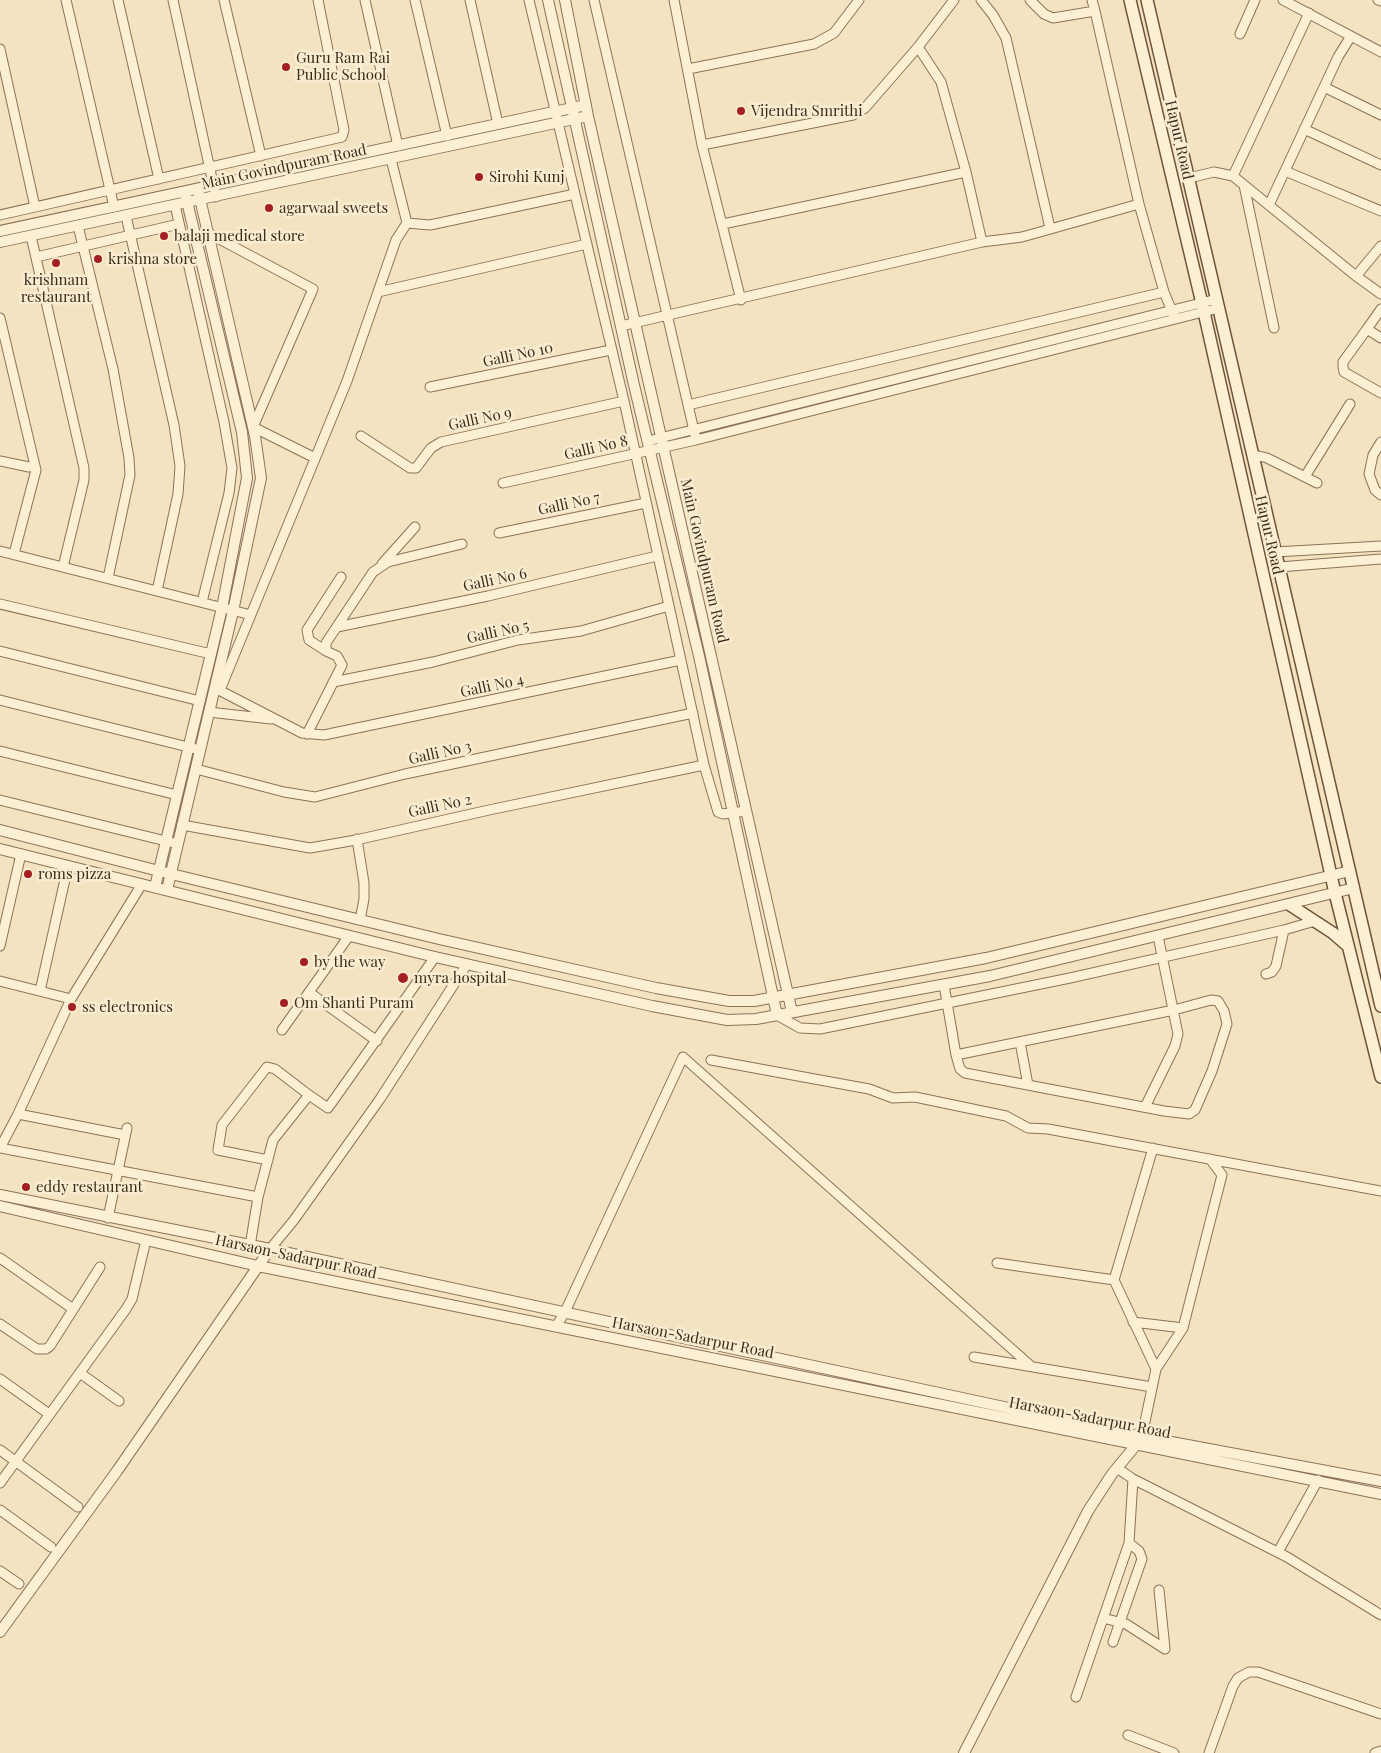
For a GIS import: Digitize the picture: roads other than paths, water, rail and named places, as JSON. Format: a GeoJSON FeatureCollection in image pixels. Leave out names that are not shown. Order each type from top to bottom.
{"type":"FeatureCollection","features":[{"type":"Feature","properties":{"kind":"main road","name":"Hapur Road"},"geometry":{"type":"LineString","coordinates":[[1130,0],[1203,307],[1335,893],[1381,1077]]}},
{"type":"Feature","properties":{"kind":"main road","name":"Hapur Road"},"geometry":{"type":"LineString","coordinates":[[1147,0],[1381,1006]]}},
{"type":"Feature","properties":{"kind":"main road"},"geometry":{"type":"LineString","coordinates":[[1290,905],[1316,921],[1348,946]]}},
{"type":"Feature","properties":{"kind":"street"},"geometry":{"type":"LineString","coordinates":[[66,0],[114,207]]}},
{"type":"Feature","properties":{"kind":"street"},"geometry":{"type":"LineString","coordinates":[[118,0],[160,179]]}},
{"type":"Feature","properties":{"kind":"street"},"geometry":{"type":"LineString","coordinates":[[173,0],[215,191]]}},
{"type":"Feature","properties":{"kind":"street"},"geometry":{"type":"LineString","coordinates":[[224,0],[262,156]]}},
{"type":"Feature","properties":{"kind":"street"},"geometry":{"type":"LineString","coordinates":[[0,214],[35,208],[110,188],[160,179],[340,138],[343,134],[318,0]]}},
{"type":"Feature","properties":{"kind":"street"},"geometry":{"type":"LineString","coordinates":[[364,0],[398,146]]}},
{"type":"Feature","properties":{"kind":"street"},"geometry":{"type":"LineString","coordinates":[[416,0],[447,136]]}},
{"type":"Feature","properties":{"kind":"street"},"geometry":{"type":"LineString","coordinates":[[470,0],[498,124]]}},
{"type":"Feature","properties":{"kind":"street"},"geometry":{"type":"LineString","coordinates":[[529,0],[555,117],[624,401],[692,713],[715,808],[723,814],[746,811]]}},
{"type":"Feature","properties":{"kind":"street","name":"Main Govindpuram Road"},"geometry":{"type":"LineString","coordinates":[[548,0],[648,445],[699,656],[777,1015]]}},
{"type":"Feature","properties":{"kind":"street","name":"Main Govindpuram Road"},"geometry":{"type":"LineString","coordinates":[[565,0],[587,111],[792,1012]]}},
{"type":"Feature","properties":{"kind":"street"},"geometry":{"type":"LineString","coordinates":[[594,0],[695,435]]}},
{"type":"Feature","properties":{"kind":"street"},"geometry":{"type":"LineString","coordinates":[[674,0],[702,145],[741,300]]}},
{"type":"Feature","properties":{"kind":"street"},"geometry":{"type":"LineString","coordinates":[[688,69],[814,44],[834,33],[859,0]]}},
{"type":"Feature","properties":{"kind":"street"},"geometry":{"type":"LineString","coordinates":[[702,145],[853,115],[875,99],[918,48],[954,0]]}},
{"type":"Feature","properties":{"kind":"street"},"geometry":{"type":"LineString","coordinates":[[981,0],[993,15],[1006,38],[1050,228]]}},
{"type":"Feature","properties":{"kind":"street"},"geometry":{"type":"LineString","coordinates":[[1030,0],[1044,14],[1054,18],[1095,11]]}},
{"type":"Feature","properties":{"kind":"street"},"geometry":{"type":"LineString","coordinates":[[1092,0],[1139,204],[1164,292],[1176,320]]}},
{"type":"Feature","properties":{"kind":"street"},"geometry":{"type":"LineString","coordinates":[[1240,34],[1255,0]]}},
{"type":"Feature","properties":{"kind":"street"},"geometry":{"type":"LineString","coordinates":[[1283,0],[1381,52]]}},
{"type":"Feature","properties":{"kind":"street"},"geometry":{"type":"LineString","coordinates":[[1233,176],[1309,13]]}},
{"type":"Feature","properties":{"kind":"street"},"geometry":{"type":"LineString","coordinates":[[1269,205],[1324,87],[1351,36]]}},
{"type":"Feature","properties":{"kind":"street"},"geometry":{"type":"LineString","coordinates":[[918,48],[942,82],[982,242]]}},
{"type":"Feature","properties":{"kind":"street"},"geometry":{"type":"LineString","coordinates":[[0,49],[35,208]]}},
{"type":"Feature","properties":{"kind":"street"},"geometry":{"type":"LineString","coordinates":[[1324,87],[1381,115]]}},
{"type":"Feature","properties":{"kind":"street","name":"Main Govindpuram Road"},"geometry":{"type":"LineString","coordinates":[[0,231],[114,207],[186,198],[398,146],[498,124],[587,111]]}},
{"type":"Feature","properties":{"kind":"street","name":"Main Govindpuram Road"},"geometry":{"type":"LineString","coordinates":[[215,191],[391,159],[555,117]]}},
{"type":"Feature","properties":{"kind":"street"},"geometry":{"type":"LineString","coordinates":[[1304,129],[1381,165]]}},
{"type":"Feature","properties":{"kind":"street"},"geometry":{"type":"LineString","coordinates":[[167,890],[209,712],[217,689],[316,458],[347,381],[396,240],[407,223],[391,159]]}},
{"type":"Feature","properties":{"kind":"street"},"geometry":{"type":"LineString","coordinates":[[1285,171],[1381,211]]}},
{"type":"Feature","properties":{"kind":"street"},"geometry":{"type":"LineString","coordinates":[[722,224],[966,172]]}},
{"type":"Feature","properties":{"kind":"street"},"geometry":{"type":"LineString","coordinates":[[1189,178],[1214,172],[1233,176],[1356,276],[1381,294]]}},
{"type":"Feature","properties":{"kind":"street"},"geometry":{"type":"LineString","coordinates":[[1244,185],[1274,328]]}},
{"type":"Feature","properties":{"kind":"street"},"geometry":{"type":"LineString","coordinates":[[407,223],[430,225],[575,194]]}},
{"type":"Feature","properties":{"kind":"street"},"geometry":{"type":"LineString","coordinates":[[199,195],[253,428],[260,466],[260,485],[217,689]]}},
{"type":"Feature","properties":{"kind":"street"},"geometry":{"type":"LineString","coordinates":[[155,887],[222,608],[245,496],[246,462],[242,432],[186,198]]}},
{"type":"Feature","properties":{"kind":"street","name":"Main Govindpuram Road"},"geometry":{"type":"LineString","coordinates":[[0,242],[175,205],[186,198]]}},
{"type":"Feature","properties":{"kind":"street"},"geometry":{"type":"LineString","coordinates":[[621,326],[741,300],[982,242],[1022,237],[1139,204]]}},
{"type":"Feature","properties":{"kind":"street"},"geometry":{"type":"LineString","coordinates":[[175,205],[224,422],[232,468],[229,494],[202,602]]}},
{"type":"Feature","properties":{"kind":"street"},"geometry":{"type":"LineString","coordinates":[[126,216],[174,425],[180,466],[178,494],[157,591]]}},
{"type":"Feature","properties":{"kind":"street"},"geometry":{"type":"LineString","coordinates":[[36,256],[179,224]]}},
{"type":"Feature","properties":{"kind":"street"},"geometry":{"type":"LineString","coordinates":[[78,226],[113,369],[129,458],[130,475],[108,578]]}},
{"type":"Feature","properties":{"kind":"street"},"geometry":{"type":"LineString","coordinates":[[208,233],[313,289],[253,428]]}},
{"type":"Feature","properties":{"kind":"street"},"geometry":{"type":"LineString","coordinates":[[31,236],[84,468],[84,480],[63,567]]}},
{"type":"Feature","properties":{"kind":"street"},"geometry":{"type":"LineString","coordinates":[[378,292],[587,244]]}},
{"type":"Feature","properties":{"kind":"street"},"geometry":{"type":"LineString","coordinates":[[1356,276],[1381,246]]}},
{"type":"Feature","properties":{"kind":"street"},"geometry":{"type":"LineString","coordinates":[[688,405],[1164,292]]}},
{"type":"Feature","properties":{"kind":"street"},"geometry":{"type":"LineString","coordinates":[[695,435],[1172,310],[1203,307],[1218,303]]}},
{"type":"Feature","properties":{"kind":"street"},"geometry":{"type":"LineString","coordinates":[[695,435],[1176,320],[1203,307]]}},
{"type":"Feature","properties":{"kind":"street"},"geometry":{"type":"LineString","coordinates":[[1381,309],[1343,362],[1344,372],[1381,393]]}},
{"type":"Feature","properties":{"kind":"street"},"geometry":{"type":"LineString","coordinates":[[0,318],[36,470],[14,554]]}},
{"type":"Feature","properties":{"kind":"street"},"geometry":{"type":"LineString","coordinates":[[1367,329],[1381,338]]}},
{"type":"Feature","properties":{"kind":"street","name":"Galli No 10"},"geometry":{"type":"LineString","coordinates":[[430,387],[611,350]]}},
{"type":"Feature","properties":{"kind":"street","name":"Galli No 9"},"geometry":{"type":"LineString","coordinates":[[361,436],[414,468],[418,466],[431,448],[441,442],[624,401]]}},
{"type":"Feature","properties":{"kind":"street"},"geometry":{"type":"LineString","coordinates":[[1306,475],[1350,404]]}},
{"type":"Feature","properties":{"kind":"street"},"geometry":{"type":"LineString","coordinates":[[253,428],[316,458]]}},
{"type":"Feature","properties":{"kind":"street","name":"Galli No 8"},"geometry":{"type":"LineString","coordinates":[[503,483],[635,453],[648,445],[695,435]]}},
{"type":"Feature","properties":{"kind":"street"},"geometry":{"type":"LineString","coordinates":[[1381,442],[1373,455],[1369,474],[1375,490],[1381,495]]}},
{"type":"Feature","properties":{"kind":"street"},"geometry":{"type":"LineString","coordinates":[[1254,460],[1259,456],[1267,458],[1306,475],[1317,483]]}},
{"type":"Feature","properties":{"kind":"street"},"geometry":{"type":"LineString","coordinates":[[0,461],[29,467]]}},
{"type":"Feature","properties":{"kind":"street","name":"Galli No 7"},"geometry":{"type":"LineString","coordinates":[[498,533],[646,503]]}},
{"type":"Feature","properties":{"kind":"street"},"geometry":{"type":"LineString","coordinates":[[326,651],[326,643],[378,568],[416,527]]}},
{"type":"Feature","properties":{"kind":"street"},"geometry":{"type":"LineString","coordinates":[[378,568],[403,558],[462,544]]}},
{"type":"Feature","properties":{"kind":"street"},"geometry":{"type":"LineString","coordinates":[[1275,552],[1381,546]]}},
{"type":"Feature","properties":{"kind":"street"},"geometry":{"type":"LineString","coordinates":[[1342,548],[1343,562]]}},
{"type":"Feature","properties":{"kind":"street"},"geometry":{"type":"LineString","coordinates":[[0,551],[250,615]]}},
{"type":"Feature","properties":{"kind":"street","name":"Galli No 6"},"geometry":{"type":"LineString","coordinates":[[337,627],[497,594],[657,556]]}},
{"type":"Feature","properties":{"kind":"street"},"geometry":{"type":"LineString","coordinates":[[1279,567],[1381,559]]}},
{"type":"Feature","properties":{"kind":"street"},"geometry":{"type":"LineString","coordinates":[[204,683],[276,720],[308,734],[341,668],[342,661],[337,656],[309,640],[307,630],[341,577]]}},
{"type":"Feature","properties":{"kind":"street"},"geometry":{"type":"LineString","coordinates":[[0,604],[211,654]]}},
{"type":"Feature","properties":{"kind":"street","name":"Galli No 5"},"geometry":{"type":"LineString","coordinates":[[333,682],[433,662],[518,640],[581,632],[669,606]]}},
{"type":"Feature","properties":{"kind":"street"},"geometry":{"type":"LineString","coordinates":[[0,651],[200,701]]}},
{"type":"Feature","properties":{"kind":"street","name":"Galli No 4"},"geometry":{"type":"LineString","coordinates":[[308,734],[324,735],[681,660]]}},
{"type":"Feature","properties":{"kind":"street"},"geometry":{"type":"LineString","coordinates":[[0,700],[200,750]]}},
{"type":"Feature","properties":{"kind":"street"},"geometry":{"type":"LineString","coordinates":[[209,712],[276,720]]}},
{"type":"Feature","properties":{"kind":"street","name":"Galli No 3"},"geometry":{"type":"LineString","coordinates":[[196,769],[284,792],[315,797],[405,774],[692,713]]}},
{"type":"Feature","properties":{"kind":"street"},"geometry":{"type":"LineString","coordinates":[[0,751],[177,795]]}},
{"type":"Feature","properties":{"kind":"street","name":"Galli No 2"},"geometry":{"type":"LineString","coordinates":[[182,825],[310,848],[704,765]]}},
{"type":"Feature","properties":{"kind":"street"},"geometry":{"type":"LineString","coordinates":[[0,800],[178,844]]}},
{"type":"Feature","properties":{"kind":"street"},"geometry":{"type":"LineString","coordinates":[[0,830],[159,872],[360,920],[710,998],[738,1001],[773,997],[986,958],[1350,871]]}},
{"type":"Feature","properties":{"kind":"street"},"geometry":{"type":"LineString","coordinates":[[357,838],[364,882],[364,899],[360,920]]}},
{"type":"Feature","properties":{"kind":"street"},"geometry":{"type":"LineString","coordinates":[[0,848],[435,957],[652,1006],[727,1020],[756,1020],[990,976],[1354,888]]}},
{"type":"Feature","properties":{"kind":"street"},"geometry":{"type":"LineString","coordinates":[[0,946],[21,854]]}},
{"type":"Feature","properties":{"kind":"street"},"geometry":{"type":"LineString","coordinates":[[40,991],[68,866]]}},
{"type":"Feature","properties":{"kind":"street"},"geometry":{"type":"LineString","coordinates":[[142,884],[71,999],[18,1114],[0,1148],[258,1197]]}},
{"type":"Feature","properties":{"kind":"street"},"geometry":{"type":"LineString","coordinates":[[777,1015],[800,1028],[820,1029],[1284,930],[1316,921]]}},
{"type":"Feature","properties":{"kind":"street"},"geometry":{"type":"LineString","coordinates":[[1266,974],[1274,970],[1284,930]]}},
{"type":"Feature","properties":{"kind":"street"},"geometry":{"type":"LineString","coordinates":[[282,1030],[349,936]]}},
{"type":"Feature","properties":{"kind":"street"},"geometry":{"type":"LineString","coordinates":[[1145,1107],[1175,1046],[1178,1027],[1158,936]]}},
{"type":"Feature","properties":{"kind":"street"},"geometry":{"type":"LineString","coordinates":[[268,1160],[218,1150],[222,1125],[267,1067],[275,1070],[328,1108],[435,957]]}},
{"type":"Feature","properties":{"kind":"street"},"geometry":{"type":"LineString","coordinates":[[0,1632],[116,1471],[270,1249],[294,1220],[380,1099],[466,964]]}},
{"type":"Feature","properties":{"kind":"street"},"geometry":{"type":"LineString","coordinates":[[0,981],[71,999]]}},
{"type":"Feature","properties":{"kind":"street"},"geometry":{"type":"LineString","coordinates":[[944,985],[956,1055],[960,1069],[966,1073],[1189,1114],[1195,1110],[1212,1071],[1227,1024],[1224,1011],[1218,1001],[1211,1000],[1174,1010],[956,1055]]}},
{"type":"Feature","properties":{"kind":"street"},"geometry":{"type":"LineString","coordinates":[[310,993],[377,1041]]}},
{"type":"Feature","properties":{"kind":"street"},"geometry":{"type":"LineString","coordinates":[[1020,1042],[1028,1085]]}},
{"type":"Feature","properties":{"kind":"street"},"geometry":{"type":"LineString","coordinates":[[556,1326],[564,1314],[683,1057],[1030,1366]]}},
{"type":"Feature","properties":{"kind":"street"},"geometry":{"type":"LineString","coordinates":[[711,1060],[869,1089],[893,1098],[916,1097],[1006,1116],[1028,1128],[1048,1129],[1381,1191]]}},
{"type":"Feature","properties":{"kind":"street"},"geometry":{"type":"LineString","coordinates":[[250,1246],[258,1197],[273,1140],[309,1095]]}},
{"type":"Feature","properties":{"kind":"street"},"geometry":{"type":"LineString","coordinates":[[18,1114],[126,1131],[108,1218]]}},
{"type":"Feature","properties":{"kind":"street"},"geometry":{"type":"LineString","coordinates":[[1153,1148],[1114,1280],[1156,1369]]}},
{"type":"Feature","properties":{"kind":"street"},"geometry":{"type":"LineString","coordinates":[[964,1753],[1088,1511],[1117,1468],[1140,1440],[1156,1369],[1183,1328],[1222,1175],[1210,1159]]}},
{"type":"Feature","properties":{"kind":"street","name":"Harsaon-Sadarpur Road"},"geometry":{"type":"LineString","coordinates":[[0,1195],[270,1249],[1381,1494]]}},
{"type":"Feature","properties":{"kind":"street","name":"Harsaon-Sadarpur Road"},"geometry":{"type":"LineString","coordinates":[[0,1206],[258,1266],[556,1326],[1140,1440],[1381,1481]]}},
{"type":"Feature","properties":{"kind":"street"},"geometry":{"type":"LineString","coordinates":[[0,1484],[132,1299],[146,1240]]}},
{"type":"Feature","properties":{"kind":"street"},"geometry":{"type":"LineString","coordinates":[[0,1258],[73,1309]]}},
{"type":"Feature","properties":{"kind":"street"},"geometry":{"type":"LineString","coordinates":[[997,1263],[1114,1280]]}},
{"type":"Feature","properties":{"kind":"street"},"geometry":{"type":"LineString","coordinates":[[0,1324],[42,1350],[50,1346],[100,1267]]}},
{"type":"Feature","properties":{"kind":"street"},"geometry":{"type":"LineString","coordinates":[[1133,1322],[1183,1328]]}},
{"type":"Feature","properties":{"kind":"street"},"geometry":{"type":"LineString","coordinates":[[974,1357],[1152,1387]]}},
{"type":"Feature","properties":{"kind":"street"},"geometry":{"type":"LineString","coordinates":[[80,1373],[119,1401]]}},
{"type":"Feature","properties":{"kind":"street"},"geometry":{"type":"LineString","coordinates":[[0,1379],[49,1414]]}},
{"type":"Feature","properties":{"kind":"street"},"geometry":{"type":"LineString","coordinates":[[0,1450],[78,1507]]}},
{"type":"Feature","properties":{"kind":"street"},"geometry":{"type":"LineString","coordinates":[[1117,1468],[1133,1479],[1278,1552],[1381,1614]]}},
{"type":"Feature","properties":{"kind":"street"},"geometry":{"type":"LineString","coordinates":[[1076,1697],[1128,1543],[1133,1479]]}},
{"type":"Feature","properties":{"kind":"street"},"geometry":{"type":"LineString","coordinates":[[1278,1552],[1318,1480]]}},
{"type":"Feature","properties":{"kind":"street"},"geometry":{"type":"LineString","coordinates":[[0,1510],[52,1547]]}},
{"type":"Feature","properties":{"kind":"street"},"geometry":{"type":"LineString","coordinates":[[1113,1642],[1142,1559],[1139,1551],[1128,1543]]}},
{"type":"Feature","properties":{"kind":"street"},"geometry":{"type":"LineString","coordinates":[[0,1571],[18,1584]]}},
{"type":"Feature","properties":{"kind":"street"},"geometry":{"type":"LineString","coordinates":[[1103,1618],[1120,1622],[1165,1648],[1159,1590]]}},
{"type":"Feature","properties":{"kind":"street"},"geometry":{"type":"LineString","coordinates":[[1209,1753],[1233,1686],[1238,1678],[1249,1672],[1258,1672],[1381,1714]]}},
{"type":"Feature","properties":{"kind":"street"},"geometry":{"type":"LineString","coordinates":[[1128,1735],[1174,1753]]}},
{"type":"Feature","properties":{"kind":"street"},"geometry":{"type":"LineString","coordinates":[[1375,1753],[1381,1751]]}},
{"type":"Feature","properties":{"kind":"place","name":"Guru Ram Rai Public School"},"geometry":{"type":"Point","coordinates":[286,67]}},
{"type":"Feature","properties":{"kind":"place","name":"Vijendra Smrithi"},"geometry":{"type":"Point","coordinates":[741,111]}},
{"type":"Feature","properties":{"kind":"place","name":"Sirohi Kunj"},"geometry":{"type":"Point","coordinates":[479,177]}},
{"type":"Feature","properties":{"kind":"place","name":"agarwaal sweets"},"geometry":{"type":"Point","coordinates":[269,208]}},
{"type":"Feature","properties":{"kind":"place","name":"balaji medical store"},"geometry":{"type":"Point","coordinates":[164,236]}},
{"type":"Feature","properties":{"kind":"place","name":"krishna store"},"geometry":{"type":"Point","coordinates":[98,259]}},
{"type":"Feature","properties":{"kind":"place","name":"krishnam restaurant"},"geometry":{"type":"Point","coordinates":[56,263]}},
{"type":"Feature","properties":{"kind":"place","name":"roms pizza"},"geometry":{"type":"Point","coordinates":[28,874]}},
{"type":"Feature","properties":{"kind":"place","name":"by the way"},"geometry":{"type":"Point","coordinates":[304,962]}},
{"type":"Feature","properties":{"kind":"place","name":"myra hospital"},"geometry":{"type":"Point","coordinates":[403,978]}},
{"type":"Feature","properties":{"kind":"place","name":"Om Shanti Puram"},"geometry":{"type":"Point","coordinates":[284,1003]}},
{"type":"Feature","properties":{"kind":"place","name":"ss electronics"},"geometry":{"type":"Point","coordinates":[72,1007]}},
{"type":"Feature","properties":{"kind":"place","name":"eddy restaurant"},"geometry":{"type":"Point","coordinates":[26,1187]}}]}
